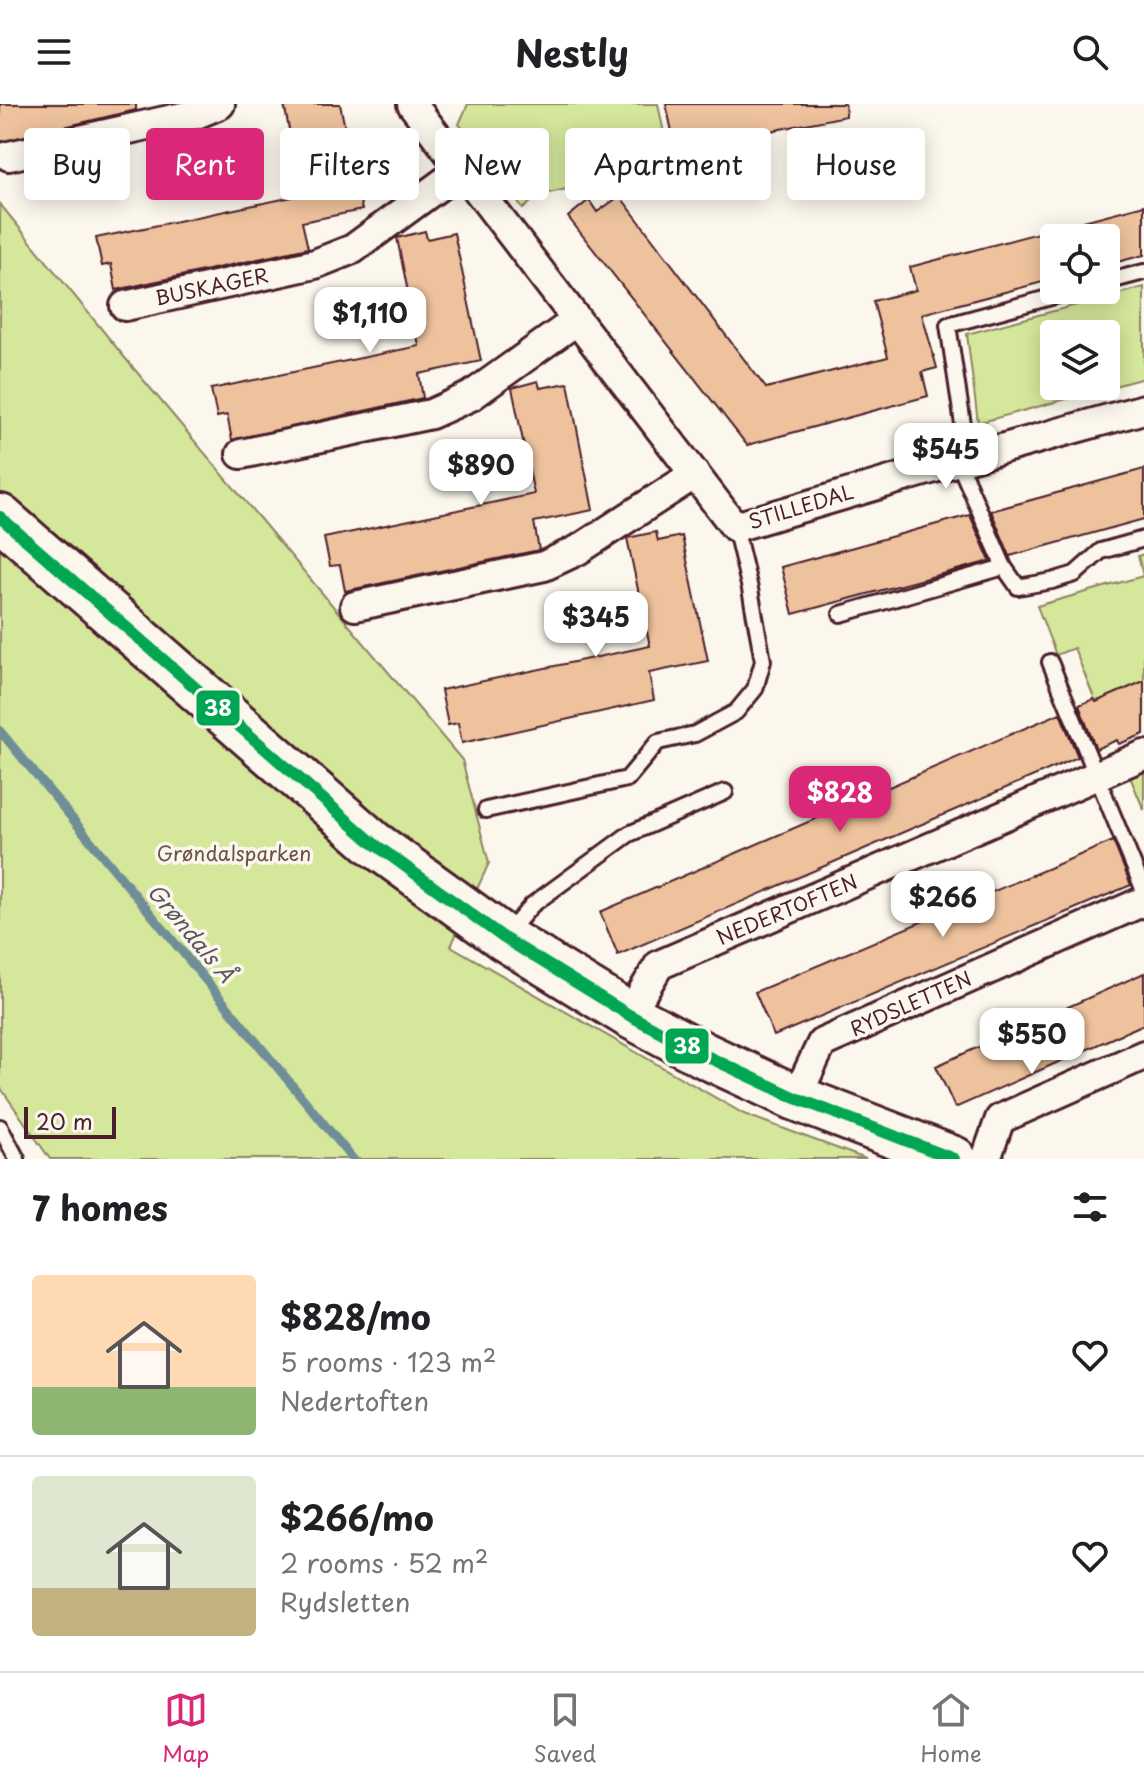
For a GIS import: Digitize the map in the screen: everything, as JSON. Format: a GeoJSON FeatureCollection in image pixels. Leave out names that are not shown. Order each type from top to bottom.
{"type":"FeatureCollection","features":[{"type":"Feature","properties":{"kind":"main road"},"geometry":{"type":"LineString","coordinates":[[0,517],[373,843],[504,938],[629,1015],[704,1055],[796,1098],[954,1159]]}},
{"type":"Feature","properties":{"kind":"street"},"geometry":{"type":"LineString","coordinates":[[9,156],[196,114],[220,104]]}},
{"type":"Feature","properties":{"kind":"street"},"geometry":{"type":"LineString","coordinates":[[412,104],[435,134]]}},
{"type":"Feature","properties":{"kind":"street","name":"BUSKAGER"},"geometry":{"type":"LineString","coordinates":[[125,306],[315,264],[353,249],[435,189]]}},
{"type":"Feature","properties":{"kind":"street"},"geometry":{"type":"LineString","coordinates":[[486,200],[735,527]]}},
{"type":"Feature","properties":{"kind":"street"},"geometry":{"type":"LineString","coordinates":[[241,454],[431,414],[471,396],[577,320]]}},
{"type":"Feature","properties":{"kind":"street","name":"STILLEDAL"},"geometry":{"type":"LineString","coordinates":[[735,527],[1144,409]]}},
{"type":"Feature","properties":{"kind":"street"},"geometry":{"type":"LineString","coordinates":[[355,606],[544,566],[578,550],[695,474]]}},
{"type":"Feature","properties":{"kind":"street","name":"NEDERTOFTEN"},"geometry":{"type":"LineString","coordinates":[[629,1015],[659,965],[1144,755]]}},
{"type":"Feature","properties":{"kind":"street","name":"RYDSLETTEN"},"geometry":{"type":"LineString","coordinates":[[796,1098],[822,1043],[1144,901]]}},
{"type":"Feature","properties":{"kind":"street"},"geometry":{"type":"LineString","coordinates":[[986,1159],[1000,1119],[1144,1055]]}},
{"type":"Feature","properties":{"kind":"lane"},"geometry":{"type":"LineString","coordinates":[[1120,278],[1144,272]]}},
{"type":"Feature","properties":{"kind":"lane"},"geometry":{"type":"LineString","coordinates":[[1040,300],[948,325],[963,459],[1004,567],[1018,587],[1052,581],[1075,574],[1101,551],[1144,539]]}},
{"type":"Feature","properties":{"kind":"lane"},"geometry":{"type":"LineString","coordinates":[[486,810],[627,779],[658,742],[695,734],[736,712],[755,689],[763,661],[735,527]]}},
{"type":"Feature","properties":{"kind":"lane"},"geometry":{"type":"LineString","coordinates":[[841,614],[1004,567]]}},
{"type":"Feature","properties":{"kind":"lane"},"geometry":{"type":"LineString","coordinates":[[1050,662],[1144,891]]}},
{"type":"Feature","properties":{"kind":"lane"},"geometry":{"type":"LineString","coordinates":[[504,938],[532,905],[629,834],[725,792]]}},
{"type":"Feature","properties":{"kind":"lane"},"geometry":{"type":"LineString","coordinates":[[1,1131],[17,1159]]}},
{"type":"Feature","properties":{"kind":"green space"},"geometry":{"type":"Polygon","coordinates":[[[468,104],[658,104],[663,128],[565,128],[565,189],[549,193],[549,128],[462,128],[459,124],[468,104]]]}},
{"type":"Feature","properties":{"kind":"green space"},"geometry":{"type":"Polygon","coordinates":[[[516,200],[533,200],[523,209],[516,200]]]}},
{"type":"Feature","properties":{"kind":"green space","name":"Grøndalsparken"},"geometry":{"type":"Polygon","coordinates":[[[0,204],[462,760],[489,863],[451,946],[744,1114],[866,1159],[50,1159],[0,1087],[0,204]]]}},
{"type":"Feature","properties":{"kind":"green space"},"geometry":{"type":"Polygon","coordinates":[[[1144,287],[1144,378],[1120,385],[1120,320],[1040,320],[1040,400],[1063,400],[978,423],[967,334],[1080,304],[1120,304],[1120,293],[1144,287]]]}},
{"type":"Feature","properties":{"kind":"green space"},"geometry":{"type":"Polygon","coordinates":[[[1144,554],[1144,681],[1095,700],[1074,648],[1056,655],[1037,606],[1143,576],[1138,556],[1144,554]]]}},
{"type":"Feature","properties":{"kind":"green space"},"geometry":{"type":"Polygon","coordinates":[[[1144,771],[1144,810],[1130,777],[1144,771]]]}},
{"type":"Feature","properties":{"kind":"building"},"geometry":{"type":"Polygon","coordinates":[[[0,104],[136,104],[136,110],[60,128],[24,128],[24,136],[0,142],[0,104]]]}},
{"type":"Feature","properties":{"kind":"building"},"geometry":{"type":"Polygon","coordinates":[[[284,104],[340,104],[345,128],[289,128],[284,104]]]}},
{"type":"Feature","properties":{"kind":"building"},"geometry":{"type":"Polygon","coordinates":[[[666,104],[845,104],[846,116],[771,131],[771,128],[671,128],[666,104]]]}},
{"type":"Feature","properties":{"kind":"building"},"geometry":{"type":"Polygon","coordinates":[[[280,200],[360,200],[362,210],[302,222],[308,248],[116,290],[111,264],[102,266],[96,238],[280,200]]]}},
{"type":"Feature","properties":{"kind":"building"},"geometry":{"type":"Polygon","coordinates":[[[589,200],[597,212],[614,200],[623,200],[766,388],[888,357],[873,301],[916,290],[910,267],[1040,233],[1040,283],[922,314],[937,368],[922,372],[928,396],[747,445],[568,217],[589,200]]]}},
{"type":"Feature","properties":{"kind":"building"},"geometry":{"type":"Polygon","coordinates":[[[1144,205],[1144,255],[1120,261],[1120,224],[1072,224],[1144,205]]]}},
{"type":"Feature","properties":{"kind":"building"},"geometry":{"type":"Polygon","coordinates":[[[425,231],[427,239],[454,233],[481,361],[419,374],[423,398],[232,440],[227,415],[217,417],[211,389],[419,346],[397,238],[425,231]]]}},
{"type":"Feature","properties":{"kind":"building"},"geometry":{"type":"Polygon","coordinates":[[[538,381],[540,388],[568,383],[593,510],[534,522],[539,550],[345,591],[340,565],[330,566],[324,538],[534,494],[512,388],[538,381]]]}},
{"type":"Feature","properties":{"kind":"building"},"geometry":{"type":"Polygon","coordinates":[[[1144,469],[1144,519],[1010,556],[991,511],[1144,469]]]}},
{"type":"Feature","properties":{"kind":"building"},"geometry":{"type":"Polygon","coordinates":[[[970,515],[990,561],[793,614],[781,567],[970,515]]]}},
{"type":"Feature","properties":{"kind":"building"},"geometry":{"type":"Polygon","coordinates":[[[656,532],[658,541],[682,536],[708,661],[649,673],[654,700],[462,743],[458,723],[448,725],[441,690],[650,646],[627,538],[656,532]]]}},
{"type":"Feature","properties":{"kind":"building"},"geometry":{"type":"Polygon","coordinates":[[[1144,681],[1144,734],[1096,749],[1079,705],[1094,699],[1096,702],[1144,681]]]}},
{"type":"Feature","properties":{"kind":"building"},"geometry":{"type":"Polygon","coordinates":[[[1060,713],[1078,757],[618,955],[600,912],[1060,713]]]}},
{"type":"Feature","properties":{"kind":"building"},"geometry":{"type":"Polygon","coordinates":[[[1113,841],[1131,885],[774,1036],[755,992],[1113,841]]]}},
{"type":"Feature","properties":{"kind":"building"},"geometry":{"type":"Polygon","coordinates":[[[1144,973],[1144,1024],[955,1108],[936,1066],[1144,973]]]}},
{"type":"Feature","properties":{"kind":"waterway","name":"Grøndals Å"},"geometry":{"type":"LineString","coordinates":[[0,731],[353,1159]]}},
{"type":"Feature","properties":{"kind":"transit line","name":"38"},"geometry":{"type":"LineString","coordinates":[[0,517],[373,843],[504,938],[629,1015],[704,1055],[796,1098],[954,1159]]}}]}
